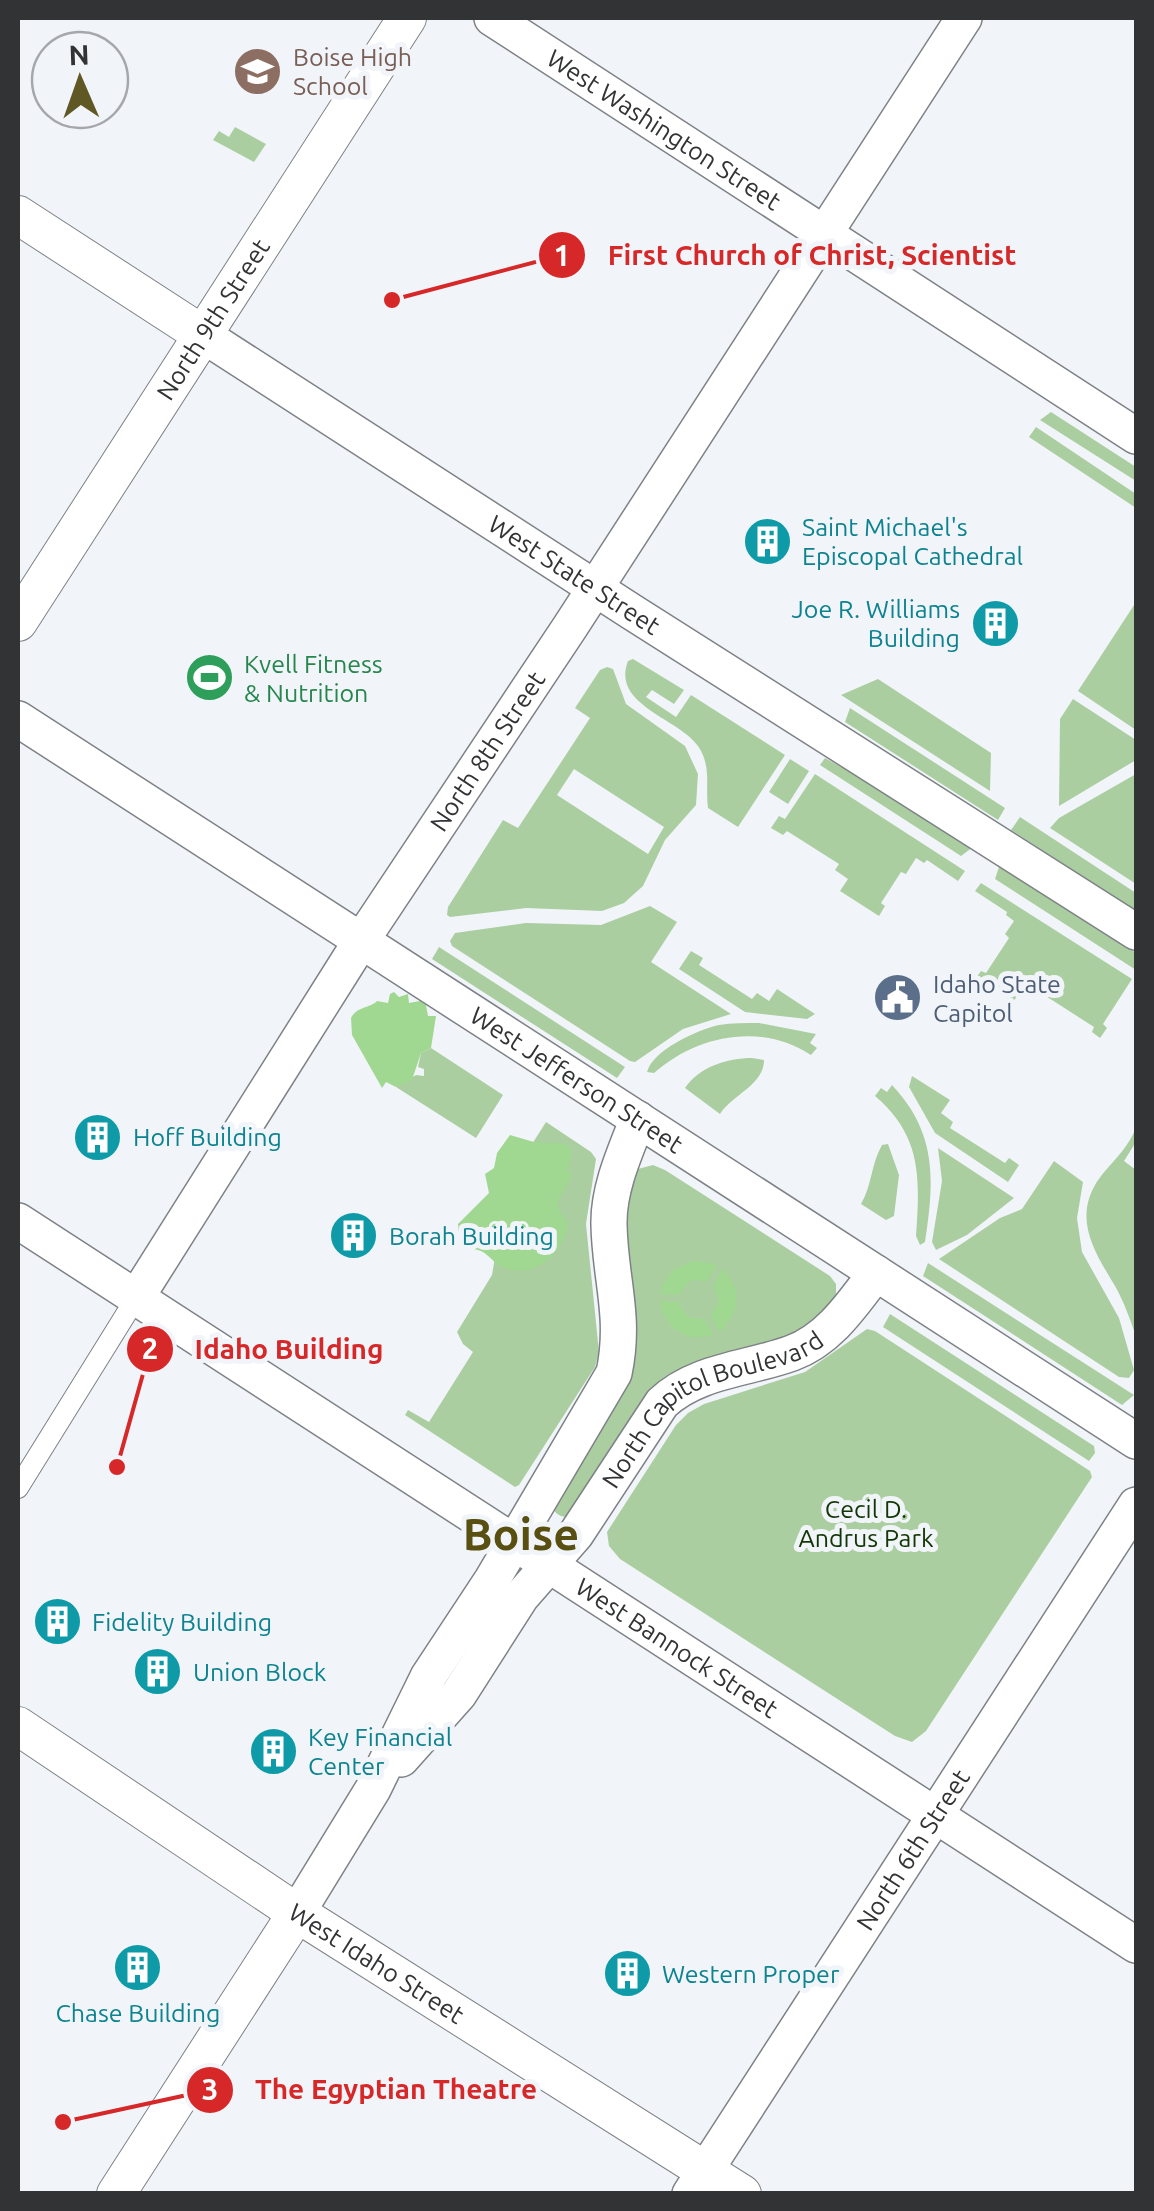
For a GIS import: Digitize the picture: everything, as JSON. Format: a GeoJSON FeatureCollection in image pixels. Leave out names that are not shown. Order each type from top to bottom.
{"type":"FeatureCollection","features":[{"type":"Feature","properties":{"kind":"main road","name":"North 9th Street"},"geometry":{"type":"LineString","coordinates":[[18,622],[407,18]]}},
{"type":"Feature","properties":{"kind":"main road","name":"West State Street"},"geometry":{"type":"LineString","coordinates":[[18,214],[203,334]]}},
{"type":"Feature","properties":{"kind":"main road","name":"West Idaho Street"},"geometry":{"type":"LineString","coordinates":[[18,1726],[698,2182],[742,2194]]}},
{"type":"Feature","properties":{"kind":"main road","name":"North Capitol Boulevard"},"geometry":{"type":"LineString","coordinates":[[116,2194],[297,1913]]}},
{"type":"Feature","properties":{"kind":"street","name":"West Washington Street"},"geometry":{"type":"LineString","coordinates":[[492,18],[1136,436]]}},
{"type":"Feature","properties":{"kind":"street","name":"North 8th Street"},"geometry":{"type":"LineString","coordinates":[[18,1488],[361,941],[595,589],[964,18]]}},
{"type":"Feature","properties":{"kind":"street","name":"West State Street"},"geometry":{"type":"LineString","coordinates":[[203,334],[595,589],[1136,932]]}},
{"type":"Feature","properties":{"kind":"street","name":"West Jefferson Street"},"geometry":{"type":"LineString","coordinates":[[18,719],[1136,1441]]}},
{"type":"Feature","properties":{"kind":"street","name":"North Capitol Boulevard"},"geometry":{"type":"LineString","coordinates":[[297,1913],[373,1789],[428,1677],[614,1373],[621,1340],[608,1222],[614,1184],[638,1119]]}},
{"type":"Feature","properties":{"kind":"street","name":"West Bannock Street"},"geometry":{"type":"LineString","coordinates":[[18,1221],[1136,1945]]}},
{"type":"Feature","properties":{"kind":"street","name":"North Capitol Boulevard"},"geometry":{"type":"LineString","coordinates":[[373,1789],[458,1694],[521,1597],[576,1534],[654,1412],[672,1394],[716,1375],[796,1352],[828,1331],[876,1273]]}},
{"type":"Feature","properties":{"kind":"street","name":"North 6th Street"},"geometry":{"type":"LineString","coordinates":[[698,2182],[1136,1505]]}},
{"type":"Feature","properties":{"kind":"green space"},"geometry":{"type":"Polygon","coordinates":[[[235,127],[266,144],[254,162],[213,140],[219,131],[229,137],[235,127]]]}},
{"type":"Feature","properties":{"kind":"green space"},"geometry":{"type":"Polygon","coordinates":[[[1051,412],[1136,467],[1136,481],[1040,420],[1051,412]]]}},
{"type":"Feature","properties":{"kind":"green space"},"geometry":{"type":"Polygon","coordinates":[[[1036,427],[1136,494],[1136,508],[1029,437],[1036,427]]]}},
{"type":"Feature","properties":{"kind":"green space"},"geometry":{"type":"Polygon","coordinates":[[[1136,602],[1136,730],[1078,691],[1136,602]]]}},
{"type":"Feature","properties":{"kind":"green space"},"geometry":{"type":"Polygon","coordinates":[[[633,659],[684,690],[674,704],[652,690],[646,697],[676,717],[691,695],[785,755],[738,827],[708,808],[707,769],[698,746],[649,710],[629,689],[625,676],[628,661],[633,659]]]}},
{"type":"Feature","properties":{"kind":"green space"},"geometry":{"type":"Polygon","coordinates":[[[613,669],[626,704],[685,746],[698,774],[696,805],[665,840],[643,886],[624,903],[602,911],[526,908],[450,917],[448,907],[503,820],[518,828],[590,718],[575,708],[600,670],[613,669]],[[574,769],[557,795],[648,854],[664,827],[574,769]]]}},
{"type":"Feature","properties":{"kind":"green space"},"geometry":{"type":"Polygon","coordinates":[[[878,679],[991,753],[990,791],[841,695],[878,679]]]}},
{"type":"Feature","properties":{"kind":"green space"},"geometry":{"type":"Polygon","coordinates":[[[1073,699],[1136,740],[1136,760],[1059,806],[1060,719],[1073,699]]]}},
{"type":"Feature","properties":{"kind":"green space"},"geometry":{"type":"Polygon","coordinates":[[[850,708],[1005,808],[998,820],[845,722],[850,708]]]}},
{"type":"Feature","properties":{"kind":"green space"},"geometry":{"type":"Polygon","coordinates":[[[825,758],[973,847],[961,856],[820,765],[825,758]]]}},
{"type":"Feature","properties":{"kind":"green space"},"geometry":{"type":"Polygon","coordinates":[[[790,759],[809,771],[788,804],[769,792],[790,759]]]}},
{"type":"Feature","properties":{"kind":"green space"},"geometry":{"type":"Polygon","coordinates":[[[815,774],[965,871],[958,881],[927,860],[924,863],[916,858],[906,874],[901,872],[881,903],[885,906],[879,916],[840,891],[848,879],[835,870],[839,864],[787,831],[783,835],[771,828],[779,816],[785,819],[815,774]]]}},
{"type":"Feature","properties":{"kind":"green space"},"geometry":{"type":"Polygon","coordinates":[[[1136,774],[1136,884],[1050,828],[1059,818],[1136,774]]]}},
{"type":"Feature","properties":{"kind":"green space"},"geometry":{"type":"Polygon","coordinates":[[[1020,817],[1136,893],[1136,911],[1011,830],[1020,817]]]}},
{"type":"Feature","properties":{"kind":"green space"},"geometry":{"type":"Polygon","coordinates":[[[1000,864],[1136,953],[1136,970],[995,879],[1000,864]]]}},
{"type":"Feature","properties":{"kind":"green space"},"geometry":{"type":"Polygon","coordinates":[[[981,883],[1132,979],[1103,1024],[1107,1028],[1100,1038],[1092,1032],[1094,1027],[1038,991],[1034,996],[1022,989],[1013,1002],[976,978],[981,971],[986,973],[1009,938],[1005,934],[1014,921],[975,891],[981,883]]]}},
{"type":"Feature","properties":{"kind":"green space"},"geometry":{"type":"Polygon","coordinates":[[[650,906],[677,922],[651,962],[731,1014],[683,1029],[635,1062],[452,946],[450,941],[455,933],[526,923],[601,925],[650,906]]]}},
{"type":"Feature","properties":{"kind":"green space"},"geometry":{"type":"Polygon","coordinates":[[[439,947],[625,1067],[617,1078],[432,959],[439,947]]]}},
{"type":"Feature","properties":{"kind":"green space"},"geometry":{"type":"Polygon","coordinates":[[[691,951],[703,958],[699,965],[752,999],[757,993],[769,1001],[777,989],[815,1014],[807,1019],[745,1012],[679,969],[691,951]]]}},
{"type":"Feature","properties":{"kind":"green space"},"geometry":{"type":"Polygon","coordinates":[[[394,992],[399,997],[408,994],[409,1003],[420,1001],[426,1005],[428,1016],[436,1016],[431,1048],[421,1053],[412,1080],[396,1087],[386,1082],[382,1088],[352,1035],[351,1018],[356,1011],[377,1001],[388,1003],[394,992]]]}},
{"type":"Feature","properties":{"kind":"green space"},"geometry":{"type":"Polygon","coordinates":[[[734,1023],[759,1023],[816,1034],[810,1043],[817,1048],[811,1055],[771,1039],[730,1037],[690,1050],[654,1073],[647,1072],[658,1056],[699,1031],[734,1023]]]}},
{"type":"Feature","properties":{"kind":"green space"},"geometry":{"type":"Polygon","coordinates":[[[431,1048],[503,1095],[476,1138],[396,1087],[416,1075],[424,1076],[424,1069],[418,1067],[421,1053],[431,1048]]]}},
{"type":"Feature","properties":{"kind":"green space"},"geometry":{"type":"Polygon","coordinates":[[[752,1058],[764,1060],[759,1076],[720,1114],[685,1088],[714,1065],[752,1058]]]}},
{"type":"Feature","properties":{"kind":"green space"},"geometry":{"type":"Polygon","coordinates":[[[912,1076],[950,1100],[941,1113],[953,1122],[950,1128],[1005,1163],[1009,1158],[1019,1165],[1008,1182],[935,1133],[909,1087],[912,1076]]]}},
{"type":"Feature","properties":{"kind":"green space"},"geometry":{"type":"Polygon","coordinates":[[[892,1085],[918,1122],[929,1159],[928,1220],[925,1242],[920,1245],[916,1236],[915,1159],[902,1127],[875,1096],[881,1088],[887,1092],[892,1085]]]}},
{"type":"Feature","properties":{"kind":"green space"},"geometry":{"type":"Polygon","coordinates":[[[546,1122],[596,1159],[586,1224],[599,1352],[595,1367],[515,1487],[405,1415],[408,1410],[429,1422],[473,1352],[457,1332],[492,1275],[508,1182],[546,1122]]]}},
{"type":"Feature","properties":{"kind":"green space"},"geometry":{"type":"Polygon","coordinates":[[[1136,1128],[1136,1142],[1124,1161],[1136,1170],[1136,1336],[1095,1250],[1087,1212],[1095,1185],[1136,1128]]]}},
{"type":"Feature","properties":{"kind":"green space"},"geometry":{"type":"Polygon","coordinates":[[[510,1135],[534,1142],[566,1144],[572,1151],[568,1169],[571,1179],[558,1206],[568,1223],[566,1233],[548,1260],[529,1270],[503,1268],[460,1241],[458,1224],[489,1193],[485,1174],[494,1168],[497,1153],[510,1135]]]}},
{"type":"Feature","properties":{"kind":"green space"},"geometry":{"type":"Polygon","coordinates":[[[888,1144],[899,1175],[894,1216],[886,1220],[861,1204],[878,1152],[888,1144]]]}},
{"type":"Feature","properties":{"kind":"green space"},"geometry":{"type":"Polygon","coordinates":[[[938,1148],[1014,1198],[967,1235],[936,1250],[932,1242],[942,1181],[938,1148]]]}},
{"type":"Feature","properties":{"kind":"green space"},"geometry":{"type":"Polygon","coordinates":[[[1054,1161],[1083,1182],[1077,1218],[1082,1252],[1119,1318],[1134,1370],[1129,1378],[1119,1377],[939,1259],[1000,1218],[1022,1209],[1054,1161]]]}},
{"type":"Feature","properties":{"kind":"green space"},"geometry":{"type":"Polygon","coordinates":[[[653,1165],[830,1276],[836,1284],[836,1301],[813,1327],[726,1361],[572,1517],[562,1516],[552,1506],[623,1388],[619,1230],[634,1170],[653,1165]]]}},
{"type":"Feature","properties":{"kind":"green space"},"geometry":{"type":"Polygon","coordinates":[[[695,1261],[717,1265],[707,1281],[691,1280],[678,1295],[660,1294],[672,1272],[695,1261]]]}},
{"type":"Feature","properties":{"kind":"green space"},"geometry":{"type":"Polygon","coordinates":[[[928,1263],[1134,1395],[1122,1405],[923,1276],[928,1263]]]}},
{"type":"Feature","properties":{"kind":"green space"},"geometry":{"type":"Polygon","coordinates":[[[723,1269],[734,1285],[736,1302],[731,1318],[719,1332],[710,1316],[719,1301],[713,1285],[723,1269]]]}},
{"type":"Feature","properties":{"kind":"green space"},"geometry":{"type":"Polygon","coordinates":[[[660,1301],[678,1302],[689,1318],[705,1319],[713,1335],[694,1337],[678,1332],[666,1319],[660,1301]]]}},
{"type":"Feature","properties":{"kind":"green space"},"geometry":{"type":"Polygon","coordinates":[[[890,1314],[1094,1446],[1095,1453],[1089,1461],[883,1327],[890,1314]]]}},
{"type":"Feature","properties":{"kind":"green space","name":"Cecil D. Andrus Park"},"geometry":{"type":"Polygon","coordinates":[[[867,1329],[1090,1471],[1092,1477],[926,1731],[912,1742],[895,1736],[620,1559],[609,1546],[607,1532],[676,1425],[688,1413],[704,1404],[805,1372],[867,1329]]]}},
{"type":"Feature","properties":{"kind":"place","name":"Boise High School"},"geometry":{"type":"Point","coordinates":[258,71]}},
{"type":"Feature","properties":{"kind":"place","name":"First Church of Christ, Scientist"},"geometry":{"type":"Point","coordinates":[392,300]}},
{"type":"Feature","properties":{"kind":"place","name":"Saint Michael's Episcopal Cathedral"},"geometry":{"type":"Point","coordinates":[767,541]}},
{"type":"Feature","properties":{"kind":"place","name":"Joe R. Williams Building"},"geometry":{"type":"Point","coordinates":[995,623]}},
{"type":"Feature","properties":{"kind":"place","name":"Kvell Fitness & Nutrition"},"geometry":{"type":"Point","coordinates":[209,678]}},
{"type":"Feature","properties":{"kind":"place","name":"Idaho State Capitol"},"geometry":{"type":"Point","coordinates":[898,998]}},
{"type":"Feature","properties":{"kind":"place","name":"Hoff Building"},"geometry":{"type":"Point","coordinates":[98,1137]}},
{"type":"Feature","properties":{"kind":"place","name":"Borah Building"},"geometry":{"type":"Point","coordinates":[354,1236]}},
{"type":"Feature","properties":{"kind":"place","name":"Idaho Building"},"geometry":{"type":"Point","coordinates":[117,1467]}},
{"type":"Feature","properties":{"kind":"place","name":"Fidelity Building"},"geometry":{"type":"Point","coordinates":[57,1622]}},
{"type":"Feature","properties":{"kind":"place","name":"Union Block"},"geometry":{"type":"Point","coordinates":[158,1672]}},
{"type":"Feature","properties":{"kind":"place","name":"Key Financial Center"},"geometry":{"type":"Point","coordinates":[273,1751]}},
{"type":"Feature","properties":{"kind":"place","name":"Chase Building"},"geometry":{"type":"Point","coordinates":[138,1967]}},
{"type":"Feature","properties":{"kind":"place","name":"Western Proper"},"geometry":{"type":"Point","coordinates":[627,1974]}},
{"type":"Feature","properties":{"kind":"place","name":"The Egyptian Theatre"},"geometry":{"type":"Point","coordinates":[63,2122]}},
{"type":"Feature","properties":{"kind":"district","name":"Boise"},"geometry":{"type":"Point","coordinates":[521,1533]}}]}
